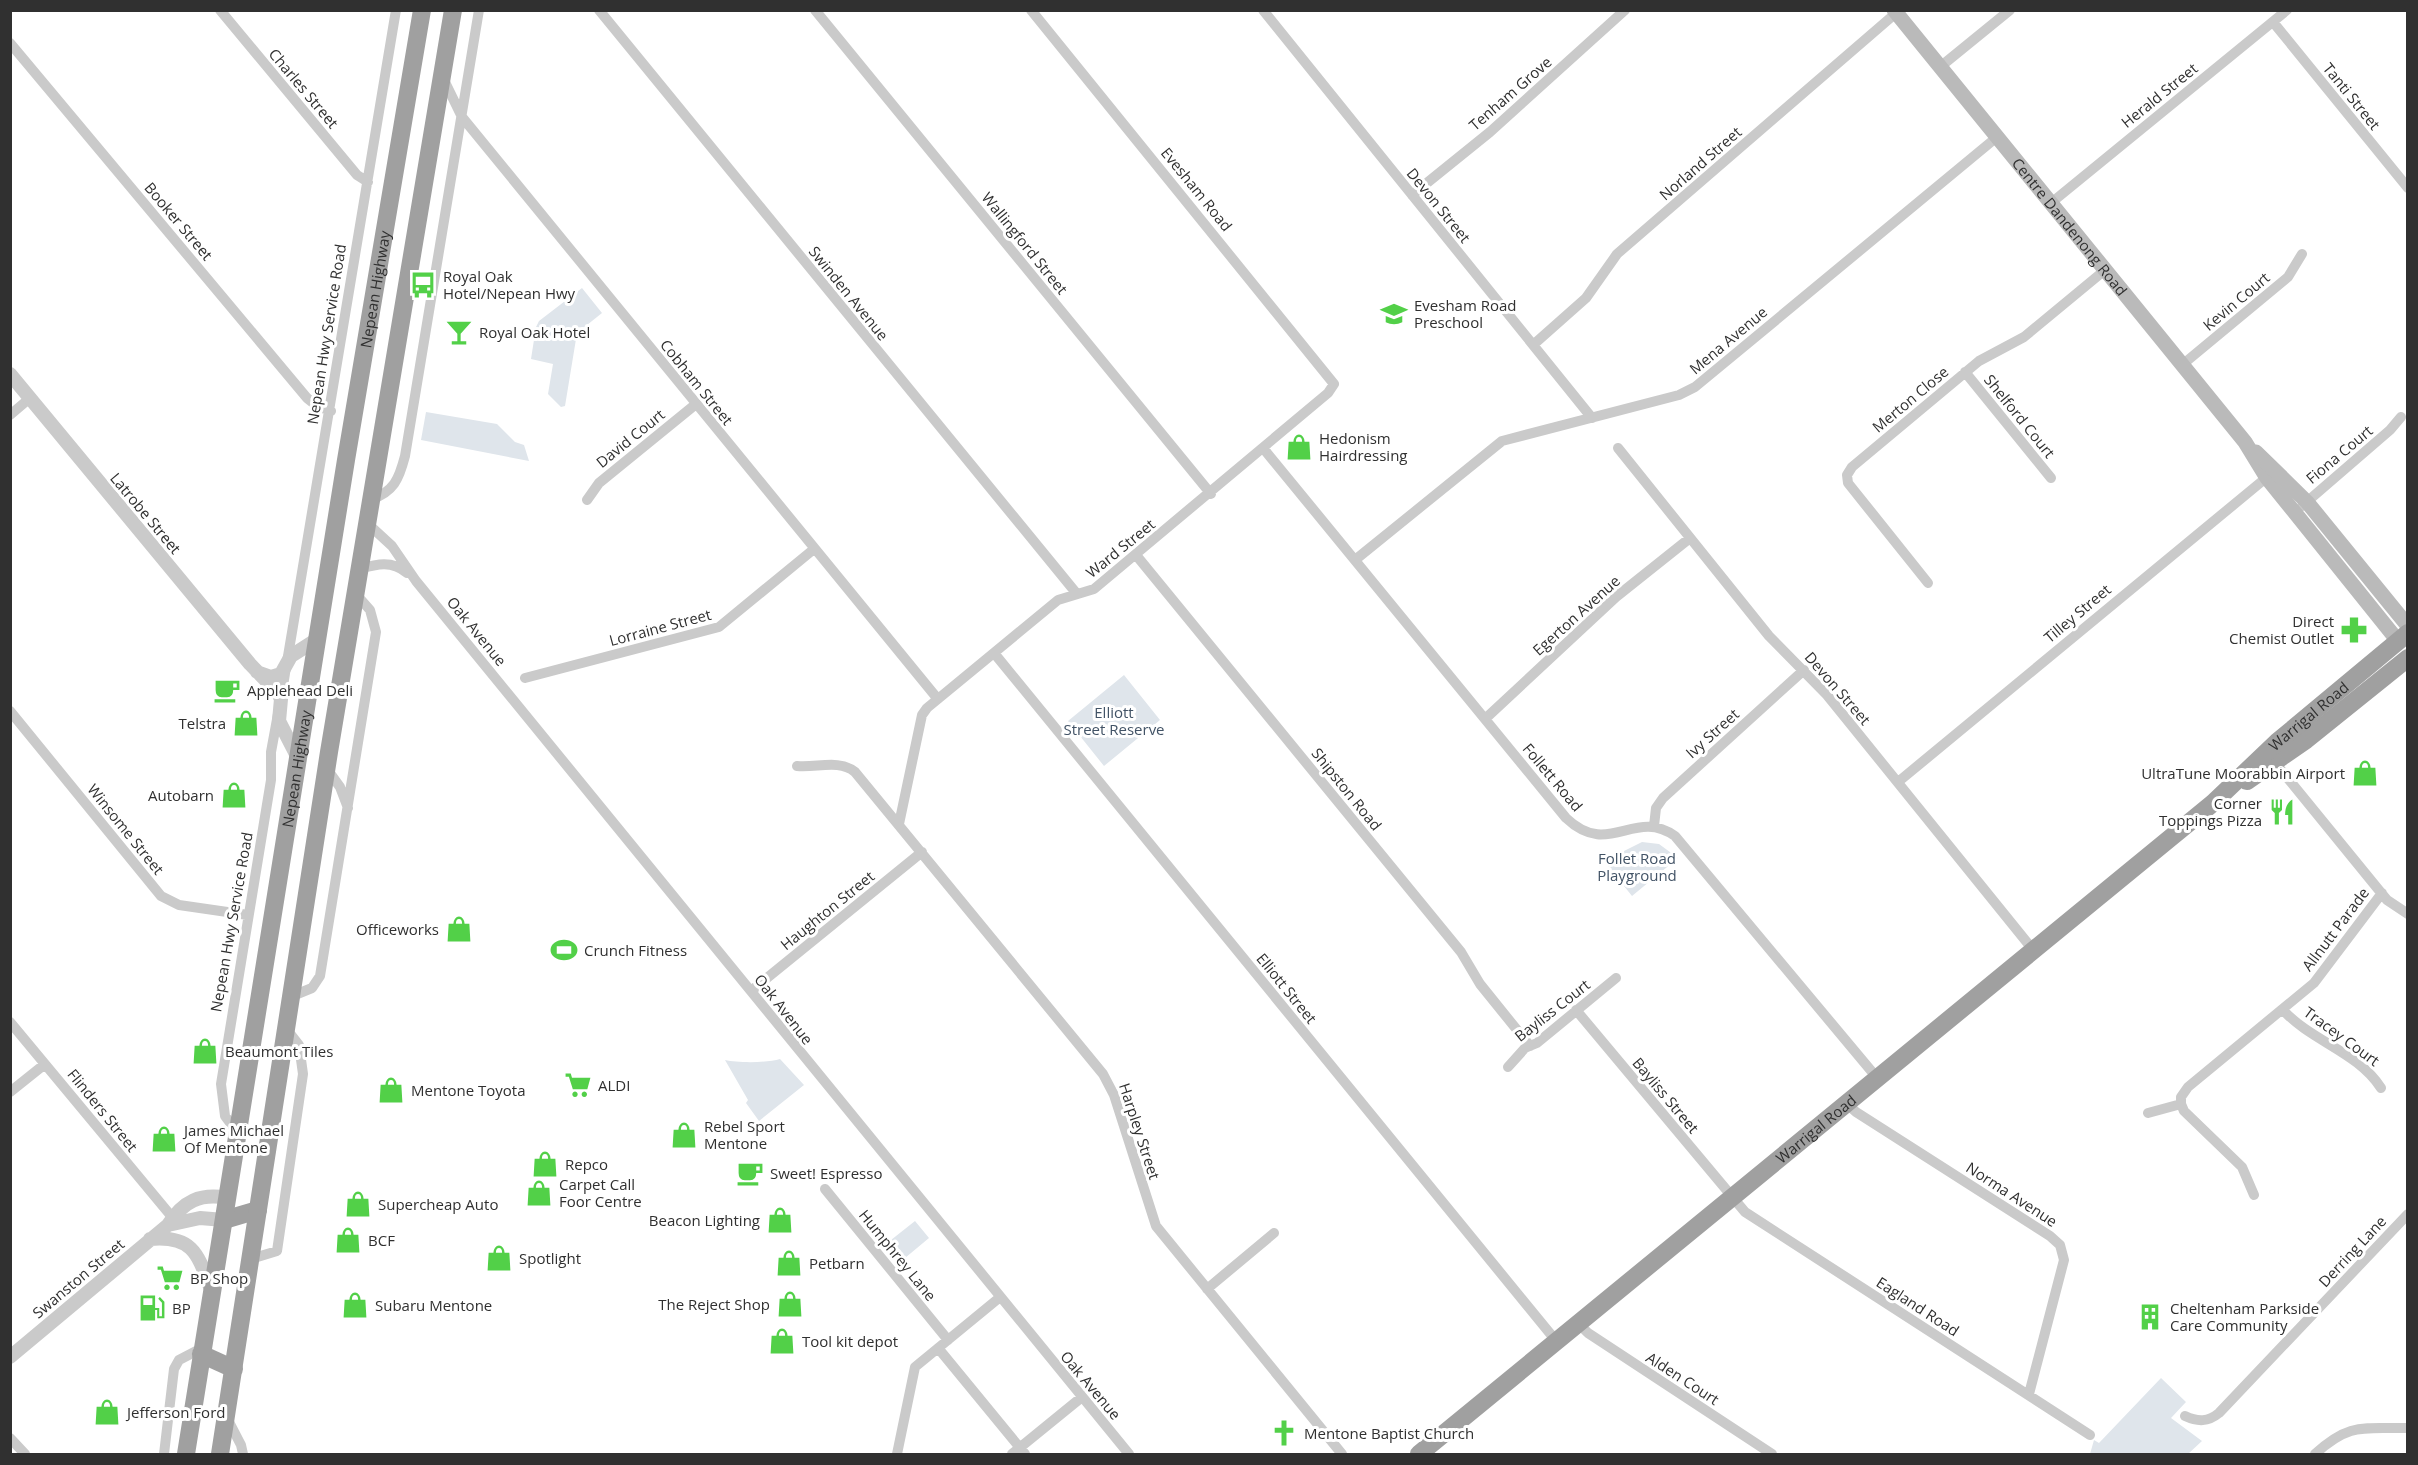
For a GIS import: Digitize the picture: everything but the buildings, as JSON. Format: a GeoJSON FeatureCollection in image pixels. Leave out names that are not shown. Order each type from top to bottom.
{"type":"FeatureCollection","features":[{"type":"Feature","properties":{"kind":"highway","name":"Nepean Highway"},"geometry":{"type":"LineString","coordinates":[[186,1455],[316,640],[422,10]]}},
{"type":"Feature","properties":{"kind":"highway","name":"Nepean Highway"},"geometry":{"type":"LineString","coordinates":[[220,1455],[285,1027],[367,523],[377,497],[376,465],[453,10]]}},
{"type":"Feature","properties":{"kind":"highway"},"geometry":{"type":"LineString","coordinates":[[346,460],[376,465]]}},
{"type":"Feature","properties":{"kind":"highway","name":"Warrigal Road"},"geometry":{"type":"LineString","coordinates":[[2271,757],[2404,633]]}},
{"type":"Feature","properties":{"kind":"highway","name":"Warrigal Road"},"geometry":{"type":"LineString","coordinates":[[1419,1455],[2213,803],[2271,757],[2408,658]]}},
{"type":"Feature","properties":{"kind":"highway"},"geometry":{"type":"LineString","coordinates":[[268,945],[298,951]]}},
{"type":"Feature","properties":{"kind":"highway"},"geometry":{"type":"LineString","coordinates":[[228,1198],[258,1209]]}},
{"type":"Feature","properties":{"kind":"highway"},"geometry":{"type":"LineString","coordinates":[[224,1220],[258,1209]]}},
{"type":"Feature","properties":{"kind":"highway"},"geometry":{"type":"LineString","coordinates":[[202,1351],[235,1361]]}},
{"type":"Feature","properties":{"kind":"main road","name":"Centre Dandenong Road"},"geometry":{"type":"LineString","coordinates":[[1895,12],[2245,442],[2272,473],[2307,501],[2404,633]]}},
{"type":"Feature","properties":{"kind":"main road","name":"Centre Dandenong Road"},"geometry":{"type":"LineString","coordinates":[[2272,473],[2295,513],[2404,633]]}},
{"type":"Feature","properties":{"kind":"street","name":"Charles Street"},"geometry":{"type":"LineString","coordinates":[[220,10],[361,180],[368,182]]}},
{"type":"Feature","properties":{"kind":"street","name":"Nepean Hwy Service Road"},"geometry":{"type":"LineString","coordinates":[[237,1133],[225,1116],[220,1093],[271,780],[271,752],[331,411],[396,10]]}},
{"type":"Feature","properties":{"kind":"street"},"geometry":{"type":"LineString","coordinates":[[377,497],[398,480],[405,456],[479,10]]}},
{"type":"Feature","properties":{"kind":"street","name":"Swinden Avenue"},"geometry":{"type":"LineString","coordinates":[[599,10],[1077,594]]}},
{"type":"Feature","properties":{"kind":"street","name":"Wallingford Street"},"geometry":{"type":"LineString","coordinates":[[815,10],[1211,494]]}},
{"type":"Feature","properties":{"kind":"street","name":"Evesham Road"},"geometry":{"type":"LineString","coordinates":[[1031,10],[1332,378],[1334,384],[1332,389]]}},
{"type":"Feature","properties":{"kind":"street","name":"Devon Street"},"geometry":{"type":"LineString","coordinates":[[1263,10],[1592,418]]}},
{"type":"Feature","properties":{"kind":"street","name":"Tenham Grove"},"geometry":{"type":"LineString","coordinates":[[1412,195],[1490,132],[1625,10]]}},
{"type":"Feature","properties":{"kind":"street"},"geometry":{"type":"LineString","coordinates":[[1940,67],[2010,10]]}},
{"type":"Feature","properties":{"kind":"street","name":"Herald Street"},"geometry":{"type":"LineString","coordinates":[[2051,203],[2287,10]]}},
{"type":"Feature","properties":{"kind":"street","name":"Norland Street"},"geometry":{"type":"LineString","coordinates":[[1533,345],[1586,298],[1617,254],[1895,12]]}},
{"type":"Feature","properties":{"kind":"street","name":"Tanti Street"},"geometry":{"type":"LineString","coordinates":[[2273,22],[2408,188]]}},
{"type":"Feature","properties":{"kind":"street","name":"Booker Street"},"geometry":{"type":"LineString","coordinates":[[10,43],[308,398],[315,405],[331,411]]}},
{"type":"Feature","properties":{"kind":"street","name":"Cobham Street"},"geometry":{"type":"LineString","coordinates":[[442,78],[462,117],[937,699]]}},
{"type":"Feature","properties":{"kind":"street","name":"Mena Avenue"},"geometry":{"type":"LineString","coordinates":[[1355,560],[1490,448],[1502,441],[1679,395],[1695,387],[1997,137]]}},
{"type":"Feature","properties":{"kind":"street","name":"Kevin Court"},"geometry":{"type":"LineString","coordinates":[[2182,365],[2288,277],[2302,254]]}},
{"type":"Feature","properties":{"kind":"street","name":"Merton Close"},"geometry":{"type":"LineString","coordinates":[[1928,583],[1848,483],[1847,475],[1852,467],[1965,372],[1979,361],[2024,337],[2105,270]]}},
{"type":"Feature","properties":{"kind":"street","name":"Shelford Court"},"geometry":{"type":"LineString","coordinates":[[1965,372],[2051,478]]}},
{"type":"Feature","properties":{"kind":"street","name":"Latrobe Street"},"geometry":{"type":"LineString","coordinates":[[10,374],[257,672],[280,706],[280,723],[298,758]]}},
{"type":"Feature","properties":{"kind":"street","name":"Ward Street"},"geometry":{"type":"LineString","coordinates":[[899,824],[922,715],[937,699],[1058,600],[1094,589],[1211,494],[1332,389]]}},
{"type":"Feature","properties":{"kind":"street"},"geometry":{"type":"LineString","coordinates":[[10,415],[30,398]]}},
{"type":"Feature","properties":{"kind":"street","name":"David Court"},"geometry":{"type":"LineString","coordinates":[[587,500],[599,483],[696,404]]}},
{"type":"Feature","properties":{"kind":"street","name":"Fiona Court"},"geometry":{"type":"LineString","coordinates":[[2295,513],[2390,430],[2401,417]]}},
{"type":"Feature","properties":{"kind":"street","name":"Follett Road"},"geometry":{"type":"LineString","coordinates":[[1263,448],[1566,818],[1580,829],[1598,836],[1654,826]]}},
{"type":"Feature","properties":{"kind":"street","name":"Devon Street"},"geometry":{"type":"LineString","coordinates":[[1618,448],[1769,636],[1804,670],[1898,782],[2034,951]]}},
{"type":"Feature","properties":{"kind":"street","name":"Tilley Street"},"geometry":{"type":"LineString","coordinates":[[1898,782],[2272,473]]}},
{"type":"Feature","properties":{"kind":"street","name":"Oak Avenue"},"geometry":{"type":"LineString","coordinates":[[367,523],[392,546],[416,581],[1129,1455]]}},
{"type":"Feature","properties":{"kind":"street","name":"Egerton Avenue"},"geometry":{"type":"LineString","coordinates":[[1485,719],[1616,597],[1690,538]]}},
{"type":"Feature","properties":{"kind":"street","name":"Lorraine Street"},"geometry":{"type":"LineString","coordinates":[[525,678],[719,627],[814,549]]}},
{"type":"Feature","properties":{"kind":"street","name":"Shipston Road"},"geometry":{"type":"LineString","coordinates":[[1136,555],[1461,952],[1480,984],[1530,1046]]}},
{"type":"Feature","properties":{"kind":"street","name":"Oak Avenue"},"geometry":{"type":"LineString","coordinates":[[360,569],[385,564],[398,566],[416,581]]}},
{"type":"Feature","properties":{"kind":"street"},"geometry":{"type":"LineString","coordinates":[[290,997],[312,988],[320,976],[348,808],[376,632],[370,610],[355,593]]}},
{"type":"Feature","properties":{"kind":"street"},"geometry":{"type":"LineString","coordinates":[[257,672],[273,677],[281,674],[294,654],[316,640]]}},
{"type":"Feature","properties":{"kind":"street","name":"Elliott Street"},"geometry":{"type":"LineString","coordinates":[[994,653],[1557,1342]]}},
{"type":"Feature","properties":{"kind":"street","name":"Ivy Street"},"geometry":{"type":"LineString","coordinates":[[1654,826],[1656,808],[1663,798],[1804,670]]}},
{"type":"Feature","properties":{"kind":"street","name":"Winsome Street"},"geometry":{"type":"LineString","coordinates":[[10,711],[161,896],[179,905],[248,915]]}},
{"type":"Feature","properties":{"kind":"street","name":"Allnutt Parade"},"geometry":{"type":"LineString","coordinates":[[2181,1104],[2181,1097],[2188,1087],[2314,983],[2382,893],[2271,757]]}},
{"type":"Feature","properties":{"kind":"street","name":"Harpley Street"},"geometry":{"type":"LineString","coordinates":[[797,766],[813,768],[837,764],[849,767],[899,824],[1107,1080],[1156,1226],[1342,1455]]}},
{"type":"Feature","properties":{"kind":"street"},"geometry":{"type":"LineString","coordinates":[[327,769],[340,787],[348,808]]}},
{"type":"Feature","properties":{"kind":"street"},"geometry":{"type":"LineString","coordinates":[[1654,826],[1670,832],[1684,844],[1878,1079]]}},
{"type":"Feature","properties":{"kind":"street","name":"Haughton Street"},"geometry":{"type":"LineString","coordinates":[[751,991],[922,852]]}},
{"type":"Feature","properties":{"kind":"street"},"geometry":{"type":"LineString","coordinates":[[2382,893],[2395,906],[2408,914]]}},
{"type":"Feature","properties":{"kind":"street","name":"Bayliss Court"},"geometry":{"type":"LineString","coordinates":[[1508,1067],[1530,1046],[1537,1043],[1617,978]]}},
{"type":"Feature","properties":{"kind":"street","name":"Bayliss Street"},"geometry":{"type":"LineString","coordinates":[[1576,1010],[1732,1198]]}},
{"type":"Feature","properties":{"kind":"street","name":"Tracey Court"},"geometry":{"type":"LineString","coordinates":[[2283,1010],[2359,1064],[2374,1077],[2381,1088]]}},
{"type":"Feature","properties":{"kind":"street","name":"Flinders Street"},"geometry":{"type":"LineString","coordinates":[[10,1022],[170,1221]]}},
{"type":"Feature","properties":{"kind":"street"},"geometry":{"type":"LineString","coordinates":[[251,1258],[277,1251],[301,1086],[302,1054],[299,1045],[285,1027]]}},
{"type":"Feature","properties":{"kind":"street"},"geometry":{"type":"LineString","coordinates":[[10,1092],[45,1064]]}},
{"type":"Feature","properties":{"kind":"street","name":"Norma Avenue"},"geometry":{"type":"LineString","coordinates":[[1847,1104],[1856,1112],[2050,1236],[2060,1245],[2064,1260],[2029,1394]]}},
{"type":"Feature","properties":{"kind":"street"},"geometry":{"type":"LineString","coordinates":[[2148,1113],[2181,1104],[2184,1111],[2242,1167],[2254,1195]]}},
{"type":"Feature","properties":{"kind":"street","name":"Humphrey Lane"},"geometry":{"type":"LineString","coordinates":[[825,1189],[948,1340]]}},
{"type":"Feature","properties":{"kind":"street","name":"Swanston Street"},"geometry":{"type":"LineString","coordinates":[[10,1357],[150,1239],[192,1199],[205,1196],[228,1198]]}},
{"type":"Feature","properties":{"kind":"street","name":"Eagland Road"},"geometry":{"type":"LineString","coordinates":[[1732,1198],[1755,1219],[2090,1435]]}},
{"type":"Feature","properties":{"kind":"street","name":"Derring Lane"},"geometry":{"type":"LineString","coordinates":[[2185,1416],[2194,1420],[2206,1420],[2219,1413],[2408,1214]]}},
{"type":"Feature","properties":{"kind":"street","name":"Swanston Street"},"geometry":{"type":"LineString","coordinates":[[170,1221],[200,1218],[224,1220]]}},
{"type":"Feature","properties":{"kind":"street"},"geometry":{"type":"LineString","coordinates":[[1207,1289],[1274,1233]]}},
{"type":"Feature","properties":{"kind":"street"},"geometry":{"type":"LineString","coordinates":[[150,1239],[173,1238],[192,1248],[199,1258],[212,1292]]}},
{"type":"Feature","properties":{"kind":"street"},"geometry":{"type":"LineString","coordinates":[[897,1455],[915,1367],[999,1298]]}},
{"type":"Feature","properties":{"kind":"street","name":"Alden Court"},"geometry":{"type":"LineString","coordinates":[[1579,1324],[1588,1333],[1772,1455]]}},
{"type":"Feature","properties":{"kind":"street"},"geometry":{"type":"LineString","coordinates":[[938,1348],[1019,1452],[1082,1398]]}},
{"type":"Feature","properties":{"kind":"street"},"geometry":{"type":"LineString","coordinates":[[164,1455],[174,1369],[179,1360],[202,1351]]}},
{"type":"Feature","properties":{"kind":"street"},"geometry":{"type":"LineString","coordinates":[[226,1415],[242,1445],[243,1455]]}},
{"type":"Feature","properties":{"kind":"street"},"geometry":{"type":"LineString","coordinates":[[2315,1455],[2343,1432],[2408,1428]]}},
{"type":"Feature","properties":{"kind":"street"},"geometry":{"type":"LineString","coordinates":[[10,1438],[24,1455]]}},
{"type":"Feature","properties":{"kind":"green space"},"geometry":{"type":"Polygon","coordinates":[[[582,288],[602,313],[577,333],[565,406],[561,407],[548,394],[553,364],[531,359],[536,327],[539,321],[582,288]]]}},
{"type":"Feature","properties":{"kind":"green space"},"geometry":{"type":"Polygon","coordinates":[[[426,412],[497,424],[515,442],[524,445],[529,461],[421,440],[426,412]]]}},
{"type":"Feature","properties":{"kind":"green space","name":"Elliott Street Reserve"},"geometry":{"type":"Polygon","coordinates":[[[1124,675],[1160,720],[1104,766],[1068,721],[1124,675]]]}},
{"type":"Feature","properties":{"kind":"green space","name":"Follet Road Playground"},"geometry":{"type":"Polygon","coordinates":[[[1642,842],[1659,844],[1678,858],[1632,896],[1608,866],[1624,851],[1642,842]]]}},
{"type":"Feature","properties":{"kind":"green space"},"geometry":{"type":"Polygon","coordinates":[[[780,1059],[804,1085],[759,1121],[746,1103],[748,1100],[725,1060],[752,1062],[780,1059]]]}},
{"type":"Feature","properties":{"kind":"green space"},"geometry":{"type":"Polygon","coordinates":[[[915,1221],[929,1238],[905,1258],[891,1240],[915,1221]]]}},
{"type":"Feature","properties":{"kind":"green space"},"geometry":{"type":"Polygon","coordinates":[[[2161,1378],[2186,1402],[2171,1418],[2202,1441],[2188,1454],[2090,1454],[2094,1440],[2099,1443],[2161,1378]]]}},
{"type":"Feature","properties":{"kind":"place","name":"Royal Oak Hotel/Nepean Hwy"},"geometry":{"type":"Point","coordinates":[423,285]}},
{"type":"Feature","properties":{"kind":"place","name":"Evesham Road Preschool"},"geometry":{"type":"Point","coordinates":[1394,314]}},
{"type":"Feature","properties":{"kind":"place","name":"Royal Oak Hotel"},"geometry":{"type":"Point","coordinates":[459,332]}},
{"type":"Feature","properties":{"kind":"place","name":"Hedonism Hairdressing"},"geometry":{"type":"Point","coordinates":[1299,447]}},
{"type":"Feature","properties":{"kind":"place","name":"Direct Chemist Outlet"},"geometry":{"type":"Point","coordinates":[2354,630]}},
{"type":"Feature","properties":{"kind":"place","name":"Applehead Deli"},"geometry":{"type":"Point","coordinates":[227,690]}},
{"type":"Feature","properties":{"kind":"place","name":"Telstra"},"geometry":{"type":"Point","coordinates":[246,723]}},
{"type":"Feature","properties":{"kind":"place","name":"UltraTune Moorabbin Airport"},"geometry":{"type":"Point","coordinates":[2365,773]}},
{"type":"Feature","properties":{"kind":"place","name":"Autobarn"},"geometry":{"type":"Point","coordinates":[234,795]}},
{"type":"Feature","properties":{"kind":"place","name":"Corner Toppings Pizza"},"geometry":{"type":"Point","coordinates":[2282,812]}},
{"type":"Feature","properties":{"kind":"place","name":"Officeworks"},"geometry":{"type":"Point","coordinates":[459,929]}},
{"type":"Feature","properties":{"kind":"place","name":"Crunch Fitness"},"geometry":{"type":"Point","coordinates":[564,950]}},
{"type":"Feature","properties":{"kind":"place","name":"Beaumont Tiles"},"geometry":{"type":"Point","coordinates":[205,1051]}},
{"type":"Feature","properties":{"kind":"place","name":"ALDI"},"geometry":{"type":"Point","coordinates":[578,1085]}},
{"type":"Feature","properties":{"kind":"place","name":"Mentone Toyota"},"geometry":{"type":"Point","coordinates":[391,1090]}},
{"type":"Feature","properties":{"kind":"place","name":"Rebel Sport Mentone"},"geometry":{"type":"Point","coordinates":[684,1135]}},
{"type":"Feature","properties":{"kind":"place","name":"James Michael Of Mentone"},"geometry":{"type":"Point","coordinates":[164,1139]}},
{"type":"Feature","properties":{"kind":"place","name":"Repco"},"geometry":{"type":"Point","coordinates":[545,1164]}},
{"type":"Feature","properties":{"kind":"place","name":"Sweet! Espresso"},"geometry":{"type":"Point","coordinates":[750,1173]}},
{"type":"Feature","properties":{"kind":"place","name":"Carpet Call Foor Centre"},"geometry":{"type":"Point","coordinates":[539,1193]}},
{"type":"Feature","properties":{"kind":"place","name":"Supercheap Auto"},"geometry":{"type":"Point","coordinates":[358,1204]}},
{"type":"Feature","properties":{"kind":"place","name":"Beacon Lighting"},"geometry":{"type":"Point","coordinates":[780,1220]}},
{"type":"Feature","properties":{"kind":"place","name":"BCF"},"geometry":{"type":"Point","coordinates":[348,1240]}},
{"type":"Feature","properties":{"kind":"place","name":"Spotlight"},"geometry":{"type":"Point","coordinates":[499,1258]}},
{"type":"Feature","properties":{"kind":"place","name":"Petbarn"},"geometry":{"type":"Point","coordinates":[789,1263]}},
{"type":"Feature","properties":{"kind":"place","name":"BP Shop"},"geometry":{"type":"Point","coordinates":[170,1278]}},
{"type":"Feature","properties":{"kind":"place","name":"The Reject Shop"},"geometry":{"type":"Point","coordinates":[790,1304]}},
{"type":"Feature","properties":{"kind":"place","name":"Subaru Mentone"},"geometry":{"type":"Point","coordinates":[355,1305]}},
{"type":"Feature","properties":{"kind":"place","name":"BP"},"geometry":{"type":"Point","coordinates":[152,1308]}},
{"type":"Feature","properties":{"kind":"place","name":"Cheltenham Parkside Care Community"},"geometry":{"type":"Point","coordinates":[2150,1317]}},
{"type":"Feature","properties":{"kind":"place","name":"Tool kit depot"},"geometry":{"type":"Point","coordinates":[782,1341]}},
{"type":"Feature","properties":{"kind":"place","name":"Jefferson Ford"},"geometry":{"type":"Point","coordinates":[107,1412]}},
{"type":"Feature","properties":{"kind":"place","name":"Mentone Baptist Church"},"geometry":{"type":"Point","coordinates":[1284,1433]}}]}
